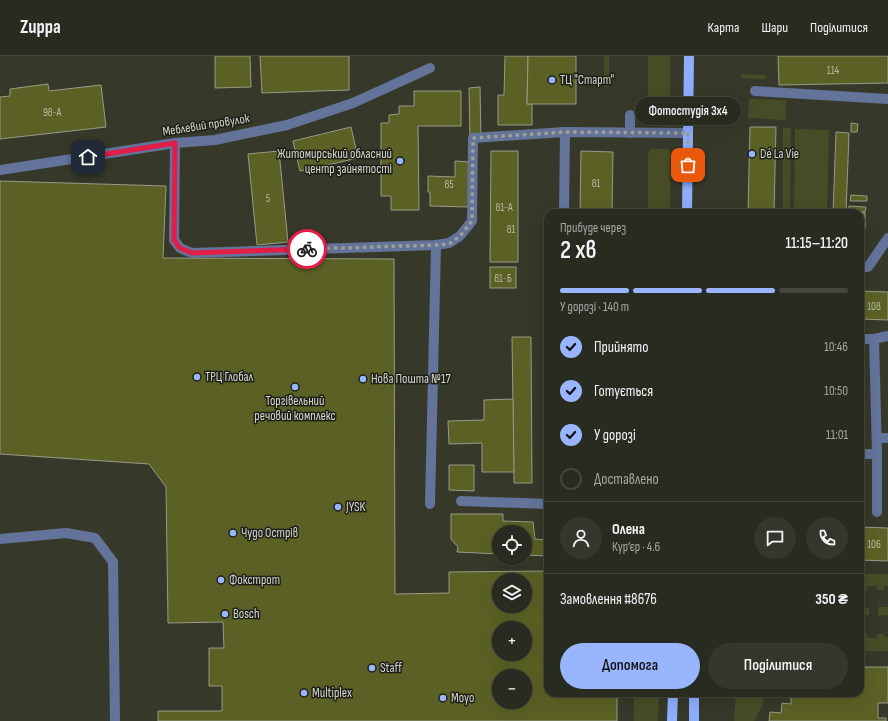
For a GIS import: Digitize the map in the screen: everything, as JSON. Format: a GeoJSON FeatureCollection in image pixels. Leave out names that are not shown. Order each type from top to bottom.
{"type":"FeatureCollection","features":[{"type":"Feature","properties":{"kind":"main road"},"geometry":{"type":"LineString","coordinates":[[687,209],[690,56]]}},
{"type":"Feature","properties":{"kind":"main road"},"geometry":{"type":"LineString","coordinates":[[672,721],[673,697]]}},
{"type":"Feature","properties":{"kind":"main road"},"geometry":{"type":"LineString","coordinates":[[694,697],[694,721]]}},
{"type":"Feature","properties":{"kind":"street","name":"Меблевий провулок"},"geometry":{"type":"LineString","coordinates":[[0,170],[175,143],[215,140],[287,124],[353,103],[430,68]]}},
{"type":"Feature","properties":{"kind":"street"},"geometry":{"type":"LineString","coordinates":[[755,92],[888,99]]}},
{"type":"Feature","properties":{"kind":"street"},"geometry":{"type":"LineString","coordinates":[[630,115],[630,133]]}},
{"type":"Feature","properties":{"kind":"street"},"geometry":{"type":"LineString","coordinates":[[175,143],[174,240],[180,248],[192,253],[449,244],[460,236],[472,221],[473,138],[565,132],[688,133]]}},
{"type":"Feature","properties":{"kind":"street"},"geometry":{"type":"LineString","coordinates":[[564,209],[565,132]]}},
{"type":"Feature","properties":{"kind":"street"},"geometry":{"type":"LineString","coordinates":[[864,267],[868,267],[888,238]]}},
{"type":"Feature","properties":{"kind":"street"},"geometry":{"type":"LineString","coordinates":[[430,504],[436,245]]}},
{"type":"Feature","properties":{"kind":"street"},"geometry":{"type":"LineString","coordinates":[[864,339],[874,339],[888,336]]}},
{"type":"Feature","properties":{"kind":"street"},"geometry":{"type":"LineString","coordinates":[[874,339],[877,438],[877,512]]}},
{"type":"Feature","properties":{"kind":"street"},"geometry":{"type":"LineString","coordinates":[[877,438],[888,438]]}},
{"type":"Feature","properties":{"kind":"street"},"geometry":{"type":"LineString","coordinates":[[864,454],[877,454]]}},
{"type":"Feature","properties":{"kind":"street"},"geometry":{"type":"LineString","coordinates":[[461,501],[544,504]]}},
{"type":"Feature","properties":{"kind":"street"},"geometry":{"type":"LineString","coordinates":[[0,539],[66,533],[96,538],[113,562],[115,721]]}},
{"type":"Feature","properties":{"kind":"green space"},"geometry":{"type":"Polygon","coordinates":[[[604,56],[609,56],[609,87],[604,87],[604,56]]]}},
{"type":"Feature","properties":{"kind":"green space"},"geometry":{"type":"Polygon","coordinates":[[[648,56],[670,56],[670,115],[668,118],[650,117],[648,115],[648,56]]]}},
{"type":"Feature","properties":{"kind":"green space"},"geometry":{"type":"Polygon","coordinates":[[[741,74],[766,75],[766,79],[741,78],[741,74]]]}},
{"type":"Feature","properties":{"kind":"green space"},"geometry":{"type":"Polygon","coordinates":[[[749,99],[786,100],[786,120],[748,118],[749,99]]]}},
{"type":"Feature","properties":{"kind":"green space"},"geometry":{"type":"Polygon","coordinates":[[[783,128],[791,128],[790,209],[783,209],[783,128]]]}},
{"type":"Feature","properties":{"kind":"green space"},"geometry":{"type":"Polygon","coordinates":[[[795,129],[829,130],[827,209],[794,209],[795,129]]]}},
{"type":"Feature","properties":{"kind":"green space"},"geometry":{"type":"Polygon","coordinates":[[[651,149],[669,149],[670,209],[648,209],[648,154],[651,149]]]}},
{"type":"Feature","properties":{"kind":"green space"},"geometry":{"type":"Polygon","coordinates":[[[864,574],[888,574],[888,586],[884,586],[884,590],[877,590],[877,586],[867,586],[867,590],[864,590],[864,574]]]}},
{"type":"Feature","properties":{"kind":"green space"},"geometry":{"type":"Polygon","coordinates":[[[878,607],[888,607],[888,615],[878,616],[878,607]]]}},
{"type":"Feature","properties":{"kind":"green space"},"geometry":{"type":"Polygon","coordinates":[[[864,608],[869,608],[869,615],[864,615],[864,608]]]}},
{"type":"Feature","properties":{"kind":"green space"},"geometry":{"type":"Polygon","coordinates":[[[864,634],[867,634],[868,638],[877,638],[877,634],[884,634],[884,637],[888,637],[888,651],[864,651],[864,634]]]}},
{"type":"Feature","properties":{"kind":"green space"},"geometry":{"type":"Polygon","coordinates":[[[634,697],[659,697],[658,721],[634,721],[634,697]]]}},
{"type":"Feature","properties":{"kind":"green space"},"geometry":{"type":"Polygon","coordinates":[[[736,697],[763,697],[763,704],[754,721],[734,721],[736,697]]]}},
{"type":"Feature","properties":{"kind":"building"},"geometry":{"type":"Polygon","coordinates":[[[215,56],[250,56],[251,87],[215,88],[215,56]]]}},
{"type":"Feature","properties":{"kind":"building"},"geometry":{"type":"Polygon","coordinates":[[[260,56],[349,56],[349,90],[262,93],[260,56]]]}},
{"type":"Feature","properties":{"kind":"building"},"geometry":{"type":"Polygon","coordinates":[[[505,56],[528,56],[527,104],[532,104],[532,125],[498,125],[498,95],[504,95],[505,56]]]}},
{"type":"Feature","properties":{"kind":"building","name":"ТЦ \"Старт\""},"geometry":{"type":"Polygon","coordinates":[[[528,56],[576,56],[576,104],[527,104],[528,56]]]}},
{"type":"Feature","properties":{"kind":"building"},"geometry":{"type":"Polygon","coordinates":[[[778,56],[888,56],[888,83],[779,85],[778,56]]]}},
{"type":"Feature","properties":{"kind":"building"},"geometry":{"type":"Polygon","coordinates":[[[48,84],[49,91],[101,85],[106,127],[0,139],[0,97],[10,96],[10,89],[48,84]]]}},
{"type":"Feature","properties":{"kind":"building"},"geometry":{"type":"Polygon","coordinates":[[[480,87],[481,139],[470,140],[469,88],[480,87]]]}},
{"type":"Feature","properties":{"kind":"building","name":"Житомирський обласний центр зайнятості"},"geometry":{"type":"Polygon","coordinates":[[[414,91],[461,91],[461,126],[418,126],[419,210],[391,210],[391,196],[381,196],[381,123],[389,123],[389,115],[399,114],[399,106],[414,106],[414,91]]]}},
{"type":"Feature","properties":{"kind":"building"},"geometry":{"type":"Polygon","coordinates":[[[851,123],[858,124],[857,132],[851,132],[851,123]]]}},
{"type":"Feature","properties":{"kind":"building"},"geometry":{"type":"Polygon","coordinates":[[[351,127],[358,158],[300,171],[293,141],[351,127]]]}},
{"type":"Feature","properties":{"kind":"building"},"geometry":{"type":"Polygon","coordinates":[[[750,127],[776,127],[774,209],[748,209],[750,127]]]}},
{"type":"Feature","properties":{"kind":"building"},"geometry":{"type":"Polygon","coordinates":[[[836,132],[849,133],[846,209],[833,209],[836,132]]]}},
{"type":"Feature","properties":{"kind":"building"},"geometry":{"type":"Polygon","coordinates":[[[279,151],[288,242],[257,245],[248,154],[279,151]]]}},
{"type":"Feature","properties":{"kind":"building"},"geometry":{"type":"Polygon","coordinates":[[[491,151],[518,151],[518,262],[490,262],[491,151]]]}},
{"type":"Feature","properties":{"kind":"building"},"geometry":{"type":"Polygon","coordinates":[[[581,151],[613,152],[612,209],[580,209],[581,151]]]}},
{"type":"Feature","properties":{"kind":"building"},"geometry":{"type":"Polygon","coordinates":[[[455,161],[470,162],[469,207],[430,206],[428,176],[455,177],[455,161]]]}},
{"type":"Feature","properties":{"kind":"building","name":"ТРЦ Глобал"},"geometry":{"type":"Polygon","coordinates":[[[0,181],[166,186],[163,258],[394,259],[395,594],[449,593],[449,572],[544,571],[544,697],[617,697],[617,721],[158,721],[158,711],[222,711],[222,686],[209,686],[209,648],[224,648],[223,622],[168,623],[166,487],[149,464],[0,454],[0,181]]]}},
{"type":"Feature","properties":{"kind":"building"},"geometry":{"type":"Polygon","coordinates":[[[851,195],[867,196],[867,201],[850,201],[851,195]]]}},
{"type":"Feature","properties":{"kind":"building"},"geometry":{"type":"Polygon","coordinates":[[[849,206],[866,207],[865,212],[864,209],[849,209],[849,206]]]}},
{"type":"Feature","properties":{"kind":"building"},"geometry":{"type":"Polygon","coordinates":[[[490,267],[516,267],[516,288],[490,288],[490,267]]]}},
{"type":"Feature","properties":{"kind":"building"},"geometry":{"type":"Polygon","coordinates":[[[864,291],[888,292],[888,320],[864,319],[864,291]]]}},
{"type":"Feature","properties":{"kind":"building"},"geometry":{"type":"Polygon","coordinates":[[[512,337],[531,337],[532,483],[514,483],[512,337]]]}},
{"type":"Feature","properties":{"kind":"building"},"geometry":{"type":"Polygon","coordinates":[[[513,399],[514,472],[482,472],[482,443],[449,444],[448,421],[484,420],[484,400],[513,399]]]}},
{"type":"Feature","properties":{"kind":"building"},"geometry":{"type":"Polygon","coordinates":[[[449,465],[474,465],[474,491],[449,490],[449,465]]]}},
{"type":"Feature","properties":{"kind":"building"},"geometry":{"type":"Polygon","coordinates":[[[451,514],[503,514],[503,521],[533,522],[535,539],[544,540],[544,556],[532,555],[532,525],[492,525],[492,554],[457,552],[458,547],[451,539],[451,514]]]}},
{"type":"Feature","properties":{"kind":"building"},"geometry":{"type":"Polygon","coordinates":[[[864,527],[888,528],[888,561],[864,560],[864,527]]]}},
{"type":"Feature","properties":{"kind":"building"},"geometry":{"type":"Polygon","coordinates":[[[864,667],[888,667],[888,703],[878,703],[878,718],[886,718],[886,721],[769,721],[770,712],[781,713],[782,703],[791,704],[791,697],[864,697],[864,667]]]}},
{"type":"Feature","properties":{"kind":"way so far"},"geometry":{"type":"LineString","coordinates":[[307,249],[449,244],[460,236],[472,221],[473,138],[565,132],[662,134],[688,133],[688,165]]}},
{"type":"Feature","properties":{"kind":"place","name":"ТЦ \"Старт\""},"geometry":{"type":"Point","coordinates":[552,80]}},
{"type":"Feature","properties":{"kind":"place","name":"Dé La Vie"},"geometry":{"type":"Point","coordinates":[752,154]}},
{"type":"Feature","properties":{"kind":"place","name":"Житомирський обласний центр зайнятості"},"geometry":{"type":"Point","coordinates":[400,161]}},
{"type":"Feature","properties":{"kind":"place","name":"Фотостудія 3х4"},"geometry":{"type":"Point","coordinates":[688,165]}},
{"type":"Feature","properties":{"kind":"place","name":"ТРЦ Глобал"},"geometry":{"type":"Point","coordinates":[197,377]}},
{"type":"Feature","properties":{"kind":"place","name":"Нова Пошта №17"},"geometry":{"type":"Point","coordinates":[363,379]}},
{"type":"Feature","properties":{"kind":"place","name":"Торгівельний речовий комплекс"},"geometry":{"type":"Point","coordinates":[295,387]}},
{"type":"Feature","properties":{"kind":"place","name":"JYSK"},"geometry":{"type":"Point","coordinates":[338,507]}},
{"type":"Feature","properties":{"kind":"place","name":"Чудо Острів"},"geometry":{"type":"Point","coordinates":[233,533]}},
{"type":"Feature","properties":{"kind":"place","name":"Фокстрот"},"geometry":{"type":"Point","coordinates":[221,580]}},
{"type":"Feature","properties":{"kind":"place","name":"Bosch"},"geometry":{"type":"Point","coordinates":[225,614]}},
{"type":"Feature","properties":{"kind":"place","name":"Staff"},"geometry":{"type":"Point","coordinates":[372,668]}},
{"type":"Feature","properties":{"kind":"place","name":"Multiplex"},"geometry":{"type":"Point","coordinates":[304,693]}},
{"type":"Feature","properties":{"kind":"place","name":"Moyo"},"geometry":{"type":"Point","coordinates":[443,698]}},
{"type":"Feature","properties":{"kind":"route"},"geometry":{"type":"LineString","coordinates":[[88,157],[175,143],[174,240],[180,248],[192,253],[307,249]]}}]}
